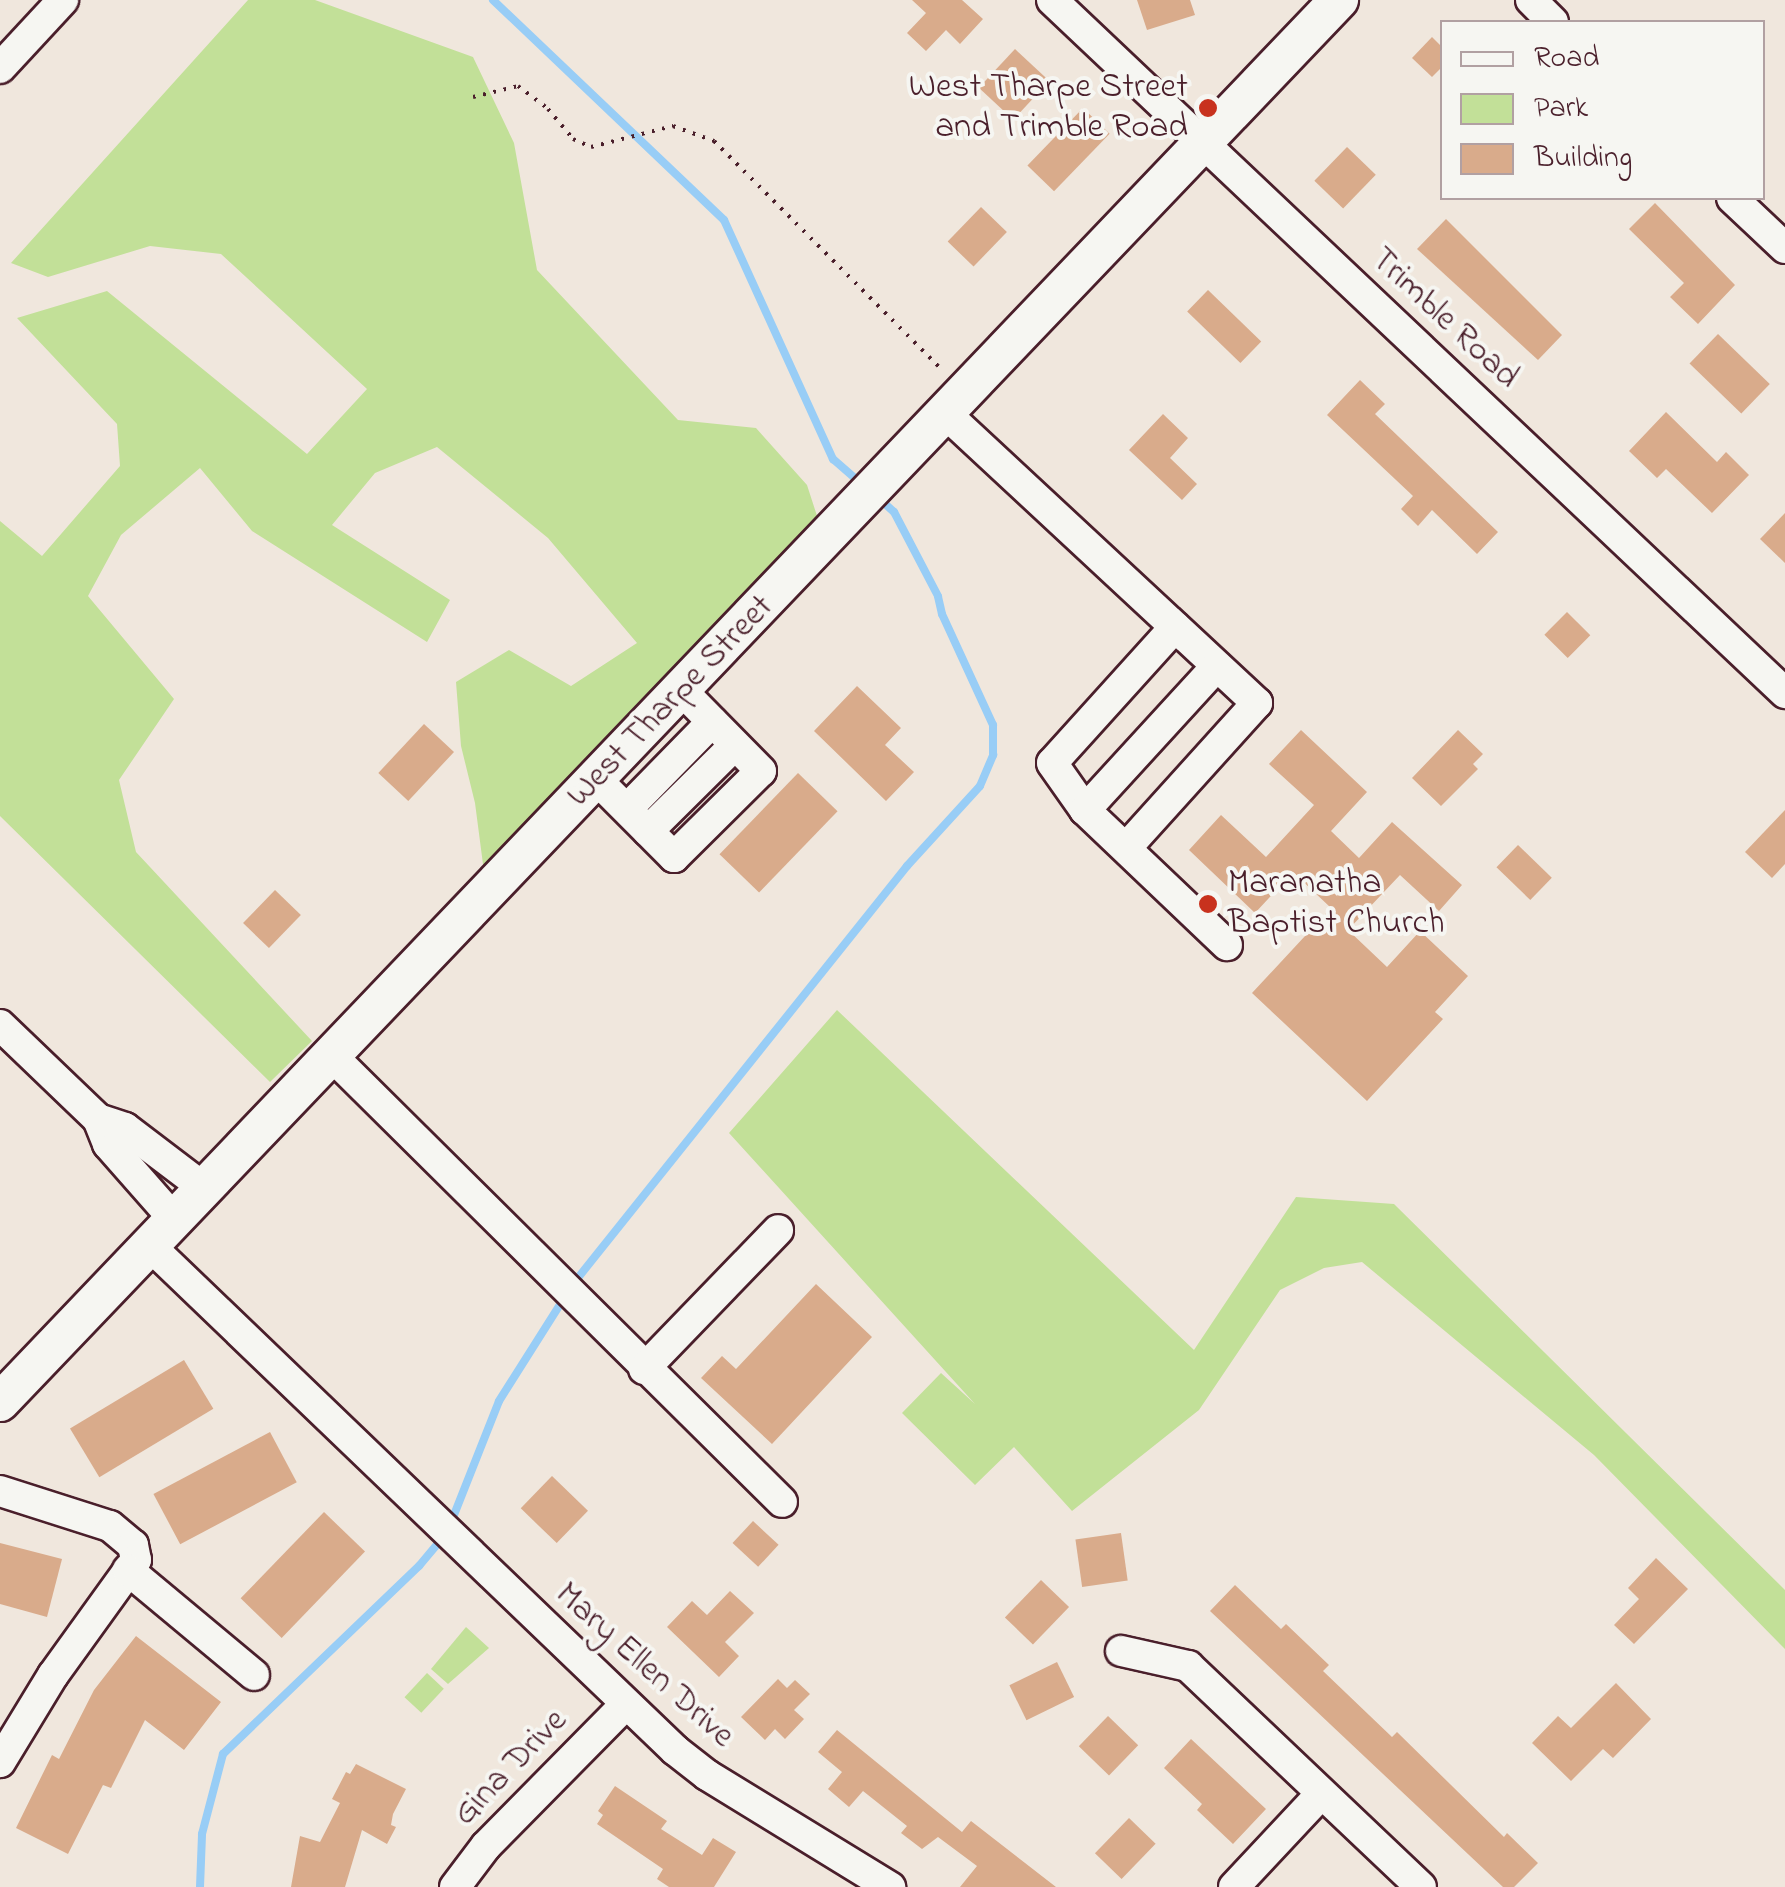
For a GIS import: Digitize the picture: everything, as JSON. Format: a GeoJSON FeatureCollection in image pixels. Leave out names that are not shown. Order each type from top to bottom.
{"type":"FeatureCollection","features":[{"type":"Feature","properties":{"kind":"main road","name":"West Tharpe Street"},"geometry":{"type":"LineString","coordinates":[[0,1402],[1339,0]]}},
{"type":"Feature","properties":{"kind":"street"},"geometry":{"type":"LineString","coordinates":[[0,68],[63,0]]}},
{"type":"Feature","properties":{"kind":"street","name":"Trimble Road"},"geometry":{"type":"LineString","coordinates":[[1052,0],[1785,694]]}},
{"type":"Feature","properties":{"kind":"street"},"geometry":{"type":"LineString","coordinates":[[1531,0],[1552,20]]}},
{"type":"Feature","properties":{"kind":"street"},"geometry":{"type":"LineString","coordinates":[[1734,200],[1785,248]]}},
{"type":"Feature","properties":{"kind":"street"},"geometry":{"type":"LineString","coordinates":[[955,403],[1176,627],[1257,703],[1126,848]]}},
{"type":"Feature","properties":{"kind":"street"},"geometry":{"type":"LineString","coordinates":[[1176,627],[1052,763],[1085,810],[1228,945]]}},
{"type":"Feature","properties":{"kind":"street"},"geometry":{"type":"LineString","coordinates":[[1085,810],[1217,666]]}},
{"type":"Feature","properties":{"kind":"street"},"geometry":{"type":"LineString","coordinates":[[597,780],[674,858],[761,771],[681,690]]}},
{"type":"Feature","properties":{"kind":"street"},"geometry":{"type":"LineString","coordinates":[[627,810],[712,722]]}},
{"type":"Feature","properties":{"kind":"street"},"geometry":{"type":"LineString","coordinates":[[0,1025],[98,1118],[125,1128],[204,1188]]}},
{"type":"Feature","properties":{"kind":"street"},"geometry":{"type":"LineString","coordinates":[[333,1057],[782,1502]]}},
{"type":"Feature","properties":{"kind":"street"},"geometry":{"type":"LineString","coordinates":[[98,1118],[108,1144],[162,1232]]}},
{"type":"Feature","properties":{"kind":"street"},"geometry":{"type":"LineString","coordinates":[[644,1368],[778,1230]]}},
{"type":"Feature","properties":{"kind":"street","name":"Mary Ellen Drive"},"geometry":{"type":"LineString","coordinates":[[162,1232],[434,1524],[626,1704],[707,1775],[890,1887]]}},
{"type":"Feature","properties":{"kind":"street"},"geometry":{"type":"LineString","coordinates":[[0,1491],[125,1534],[136,1560],[53,1675],[0,1762]]}},
{"type":"Feature","properties":{"kind":"street"},"geometry":{"type":"LineString","coordinates":[[128,1570],[254,1675]]}},
{"type":"Feature","properties":{"kind":"street"},"geometry":{"type":"LineString","coordinates":[[1122,1651],[1188,1666],[1420,1887]]}},
{"type":"Feature","properties":{"kind":"street","name":"Gina Drive"},"geometry":{"type":"LineString","coordinates":[[454,1887],[486,1846],[626,1704]]}},
{"type":"Feature","properties":{"kind":"street"},"geometry":{"type":"LineString","coordinates":[[1234,1887],[1321,1794]]}},
{"type":"Feature","properties":{"kind":"path"},"geometry":{"type":"LineString","coordinates":[[474,96],[518,86],[548,108],[573,139],[591,147],[673,126],[714,141],[955,403]]}},
{"type":"Feature","properties":{"kind":"green space"},"geometry":{"type":"Polygon","coordinates":[[[248,0],[315,0],[473,57],[514,143],[537,270],[678,420],[756,428],[807,485],[819,522],[484,872],[475,803],[461,746],[456,682],[509,650],[571,686],[637,643],[548,538],[437,447],[375,473],[332,525],[450,600],[427,642],[252,531],[200,468],[121,535],[88,596],[174,699],[119,780],[136,852],[312,1041],[270,1082],[0,816],[0,521],[42,556],[120,466],[117,424],[17,318],[107,291],[307,454],[367,389],[221,254],[150,246],[48,277],[11,263],[248,0]]]}},
{"type":"Feature","properties":{"kind":"green space"},"geometry":{"type":"Polygon","coordinates":[[[837,1010],[1194,1350],[1296,1197],[1394,1204],[1785,1590],[1785,1649],[1594,1455],[1362,1262],[1324,1268],[1280,1290],[1199,1410],[1072,1511],[1014,1447],[975,1485],[902,1413],[941,1373],[975,1404],[729,1133],[837,1010]]]}},
{"type":"Feature","properties":{"kind":"green space"},"geometry":{"type":"Polygon","coordinates":[[[466,1627],[489,1648],[448,1684],[431,1669],[466,1627]]]}},
{"type":"Feature","properties":{"kind":"green space"},"geometry":{"type":"Polygon","coordinates":[[[427,1673],[444,1689],[421,1713],[404,1697],[427,1673]]]}},
{"type":"Feature","properties":{"kind":"building"},"geometry":{"type":"Polygon","coordinates":[[[912,0],[962,0],[983,19],[960,44],[946,30],[926,51],[907,33],[926,13],[912,0]]]}},
{"type":"Feature","properties":{"kind":"building"},"geometry":{"type":"Polygon","coordinates":[[[1137,0],[1190,0],[1195,15],[1147,30],[1137,0]]]}},
{"type":"Feature","properties":{"kind":"building"},"geometry":{"type":"Polygon","coordinates":[[[1432,37],[1440,45],[1440,69],[1432,77],[1412,58],[1432,37]]]}},
{"type":"Feature","properties":{"kind":"building"},"geometry":{"type":"Polygon","coordinates":[[[1015,49],[1049,81],[1013,120],[979,88],[1015,49]]]}},
{"type":"Feature","properties":{"kind":"building"},"geometry":{"type":"Polygon","coordinates":[[[1083,108],[1110,134],[1054,191],[1027,166],[1083,108]]]}},
{"type":"Feature","properties":{"kind":"building"},"geometry":{"type":"Polygon","coordinates":[[[1347,147],[1376,175],[1343,209],[1314,181],[1347,147]]]}},
{"type":"Feature","properties":{"kind":"building"},"geometry":{"type":"Polygon","coordinates":[[[1655,203],[1735,285],[1698,324],[1670,297],[1684,283],[1629,229],[1655,203]]]}},
{"type":"Feature","properties":{"kind":"building"},"geometry":{"type":"Polygon","coordinates":[[[981,207],[1007,232],[974,267],[948,242],[981,207]]]}},
{"type":"Feature","properties":{"kind":"building"},"geometry":{"type":"Polygon","coordinates":[[[1446,219],[1562,335],[1538,360],[1417,249],[1446,219]]]}},
{"type":"Feature","properties":{"kind":"building"},"geometry":{"type":"Polygon","coordinates":[[[1208,290],[1261,341],[1240,363],[1187,312],[1208,290]]]}},
{"type":"Feature","properties":{"kind":"building"},"geometry":{"type":"Polygon","coordinates":[[[1718,334],[1770,384],[1741,414],[1690,363],[1718,334]]]}},
{"type":"Feature","properties":{"kind":"building"},"geometry":{"type":"Polygon","coordinates":[[[1360,380],[1385,404],[1375,414],[1498,532],[1477,554],[1432,510],[1418,526],[1401,509],[1413,496],[1327,415],[1360,380]]]}},
{"type":"Feature","properties":{"kind":"building"},"geometry":{"type":"Polygon","coordinates":[[[1666,412],[1717,462],[1726,452],[1749,475],[1712,513],[1666,469],[1657,478],[1629,451],[1666,412]]]}},
{"type":"Feature","properties":{"kind":"building"},"geometry":{"type":"Polygon","coordinates":[[[1163,414],[1188,438],[1170,458],[1197,484],[1182,500],[1129,450],[1163,414]]]}},
{"type":"Feature","properties":{"kind":"building"},"geometry":{"type":"Polygon","coordinates":[[[1785,513],[1785,563],[1760,539],[1785,513]]]}},
{"type":"Feature","properties":{"kind":"building"},"geometry":{"type":"Polygon","coordinates":[[[1567,612],[1590,635],[1568,658],[1544,635],[1567,612]]]}},
{"type":"Feature","properties":{"kind":"building"},"geometry":{"type":"Polygon","coordinates":[[[857,686],[901,728],[885,745],[914,772],[886,801],[814,731],[857,686]]]}},
{"type":"Feature","properties":{"kind":"building"},"geometry":{"type":"Polygon","coordinates":[[[424,724],[454,752],[408,801],[378,773],[424,724]]]}},
{"type":"Feature","properties":{"kind":"building"},"geometry":{"type":"Polygon","coordinates":[[[1301,730],[1367,792],[1331,831],[1359,858],[1392,822],[1462,885],[1439,911],[1400,875],[1348,930],[1387,967],[1420,931],[1468,976],[1435,1012],[1443,1019],[1367,1101],[1252,993],[1331,908],[1293,872],[1255,913],[1189,850],[1221,815],[1266,857],[1314,805],[1269,764],[1301,730]]]}},
{"type":"Feature","properties":{"kind":"building"},"geometry":{"type":"Polygon","coordinates":[[[1458,730],[1483,754],[1473,764],[1478,769],[1441,806],[1412,778],[1458,730]]]}},
{"type":"Feature","properties":{"kind":"building"},"geometry":{"type":"Polygon","coordinates":[[[798,773],[838,811],[759,892],[720,854],[798,773]]]}},
{"type":"Feature","properties":{"kind":"building"},"geometry":{"type":"Polygon","coordinates":[[[1785,810],[1785,864],[1772,878],[1745,852],[1785,810]]]}},
{"type":"Feature","properties":{"kind":"building"},"geometry":{"type":"Polygon","coordinates":[[[1518,845],[1552,878],[1530,900],[1496,867],[1518,845]]]}},
{"type":"Feature","properties":{"kind":"building"},"geometry":{"type":"Polygon","coordinates":[[[275,890],[301,915],[269,948],[243,923],[275,890]]]}},
{"type":"Feature","properties":{"kind":"building"},"geometry":{"type":"Polygon","coordinates":[[[816,1284],[872,1337],[772,1444],[701,1378],[722,1356],[736,1369],[816,1284]]]}},
{"type":"Feature","properties":{"kind":"building"},"geometry":{"type":"Polygon","coordinates":[[[184,1360],[213,1409],[99,1477],[70,1429],[184,1360]]]}},
{"type":"Feature","properties":{"kind":"building"},"geometry":{"type":"Polygon","coordinates":[[[270,1432],[297,1482],[180,1544],[153,1494],[270,1432]]]}},
{"type":"Feature","properties":{"kind":"building"},"geometry":{"type":"Polygon","coordinates":[[[552,1476],[588,1511],[557,1543],[521,1508],[552,1476]]]}},
{"type":"Feature","properties":{"kind":"building"},"geometry":{"type":"Polygon","coordinates":[[[324,1512],[365,1552],[282,1638],[241,1598],[324,1512]]]}},
{"type":"Feature","properties":{"kind":"building"},"geometry":{"type":"Polygon","coordinates":[[[753,1521],[779,1545],[758,1567],[733,1543],[753,1521]]]}},
{"type":"Feature","properties":{"kind":"building"},"geometry":{"type":"Polygon","coordinates":[[[1121,1533],[1128,1581],[1082,1587],[1075,1539],[1121,1533]]]}},
{"type":"Feature","properties":{"kind":"building"},"geometry":{"type":"Polygon","coordinates":[[[0,1543],[62,1559],[47,1617],[0,1604],[0,1543]]]}},
{"type":"Feature","properties":{"kind":"building"},"geometry":{"type":"Polygon","coordinates":[[[1656,1558],[1688,1589],[1634,1644],[1614,1625],[1639,1599],[1628,1588],[1656,1558]]]}},
{"type":"Feature","properties":{"kind":"building"},"geometry":{"type":"Polygon","coordinates":[[[1041,1580],[1069,1607],[1033,1644],[1005,1617],[1041,1580]]]}},
{"type":"Feature","properties":{"kind":"building"},"geometry":{"type":"Polygon","coordinates":[[[1235,1585],[1281,1629],[1286,1624],[1329,1665],[1323,1671],[1392,1737],[1397,1732],[1504,1837],[1507,1833],[1538,1863],[1514,1887],[1503,1887],[1210,1611],[1235,1585]]]}},
{"type":"Feature","properties":{"kind":"building"},"geometry":{"type":"Polygon","coordinates":[[[730,1591],[754,1613],[725,1642],[739,1656],[719,1677],[667,1627],[692,1601],[707,1615],[730,1591]]]}},
{"type":"Feature","properties":{"kind":"building"},"geometry":{"type":"Polygon","coordinates":[[[136,1636],[221,1702],[184,1750],[145,1720],[111,1788],[103,1785],[68,1854],[16,1828],[52,1755],[59,1759],[94,1690],[136,1636]]]}},
{"type":"Feature","properties":{"kind":"building"},"geometry":{"type":"Polygon","coordinates":[[[1057,1662],[1074,1697],[1026,1720],[1009,1685],[1057,1662]]]}},
{"type":"Feature","properties":{"kind":"building"},"geometry":{"type":"Polygon","coordinates":[[[778,1679],[787,1688],[795,1680],[810,1694],[794,1710],[804,1719],[785,1739],[775,1729],[765,1740],[741,1717],[778,1679]]]}},
{"type":"Feature","properties":{"kind":"building"},"geometry":{"type":"Polygon","coordinates":[[[1616,1683],[1651,1719],[1613,1758],[1603,1749],[1571,1781],[1532,1743],[1558,1716],[1571,1728],[1616,1683]]]}},
{"type":"Feature","properties":{"kind":"building"},"geometry":{"type":"Polygon","coordinates":[[[1108,1716],[1138,1745],[1109,1775],[1079,1746],[1108,1716]]]}},
{"type":"Feature","properties":{"kind":"building"},"geometry":{"type":"Polygon","coordinates":[[[837,1730],[962,1832],[971,1821],[1056,1887],[960,1887],[977,1866],[938,1837],[922,1849],[901,1833],[907,1826],[863,1791],[849,1807],[828,1789],[842,1772],[818,1752],[837,1730]]]}},
{"type":"Feature","properties":{"kind":"building"},"geometry":{"type":"Polygon","coordinates":[[[1191,1739],[1266,1809],[1233,1844],[1197,1810],[1202,1804],[1164,1768],[1191,1739]]]}},
{"type":"Feature","properties":{"kind":"building"},"geometry":{"type":"Polygon","coordinates":[[[356,1764],[406,1789],[393,1814],[391,1825],[396,1827],[387,1844],[362,1830],[345,1887],[291,1887],[300,1836],[320,1842],[340,1803],[332,1799],[346,1772],[350,1774],[356,1764]]]}},
{"type":"Feature","properties":{"kind":"building"},"geometry":{"type":"Polygon","coordinates":[[[615,1786],[667,1821],[661,1829],[702,1855],[713,1838],[736,1852],[714,1887],[669,1887],[657,1879],[663,1869],[597,1824],[603,1815],[598,1811],[615,1786]]]}},
{"type":"Feature","properties":{"kind":"building"},"geometry":{"type":"Polygon","coordinates":[[[1129,1818],[1156,1844],[1122,1879],[1095,1853],[1129,1818]]]}},
{"type":"Feature","properties":{"kind":"waterway"},"geometry":{"type":"LineString","coordinates":[[493,0],[724,220],[833,459],[858,481]]}},
{"type":"Feature","properties":{"kind":"waterway"},"geometry":{"type":"LineString","coordinates":[[577,1279],[907,866],[980,786],[993,755],[993,725],[942,614],[938,596],[894,512],[884,503]]}},
{"type":"Feature","properties":{"kind":"waterway"},"geometry":{"type":"LineString","coordinates":[[450,1525],[499,1401],[559,1306]]}},
{"type":"Feature","properties":{"kind":"waterway"},"geometry":{"type":"LineString","coordinates":[[200,1887],[202,1834],[223,1754],[419,1566],[443,1537]]}},
{"type":"Feature","properties":{"kind":"place","name":"West Tharpe Street and Trimble Road"},"geometry":{"type":"Point","coordinates":[1208,108]}},
{"type":"Feature","properties":{"kind":"place","name":"Maranatha Baptist Church"},"geometry":{"type":"Point","coordinates":[1208,904]}}]}
